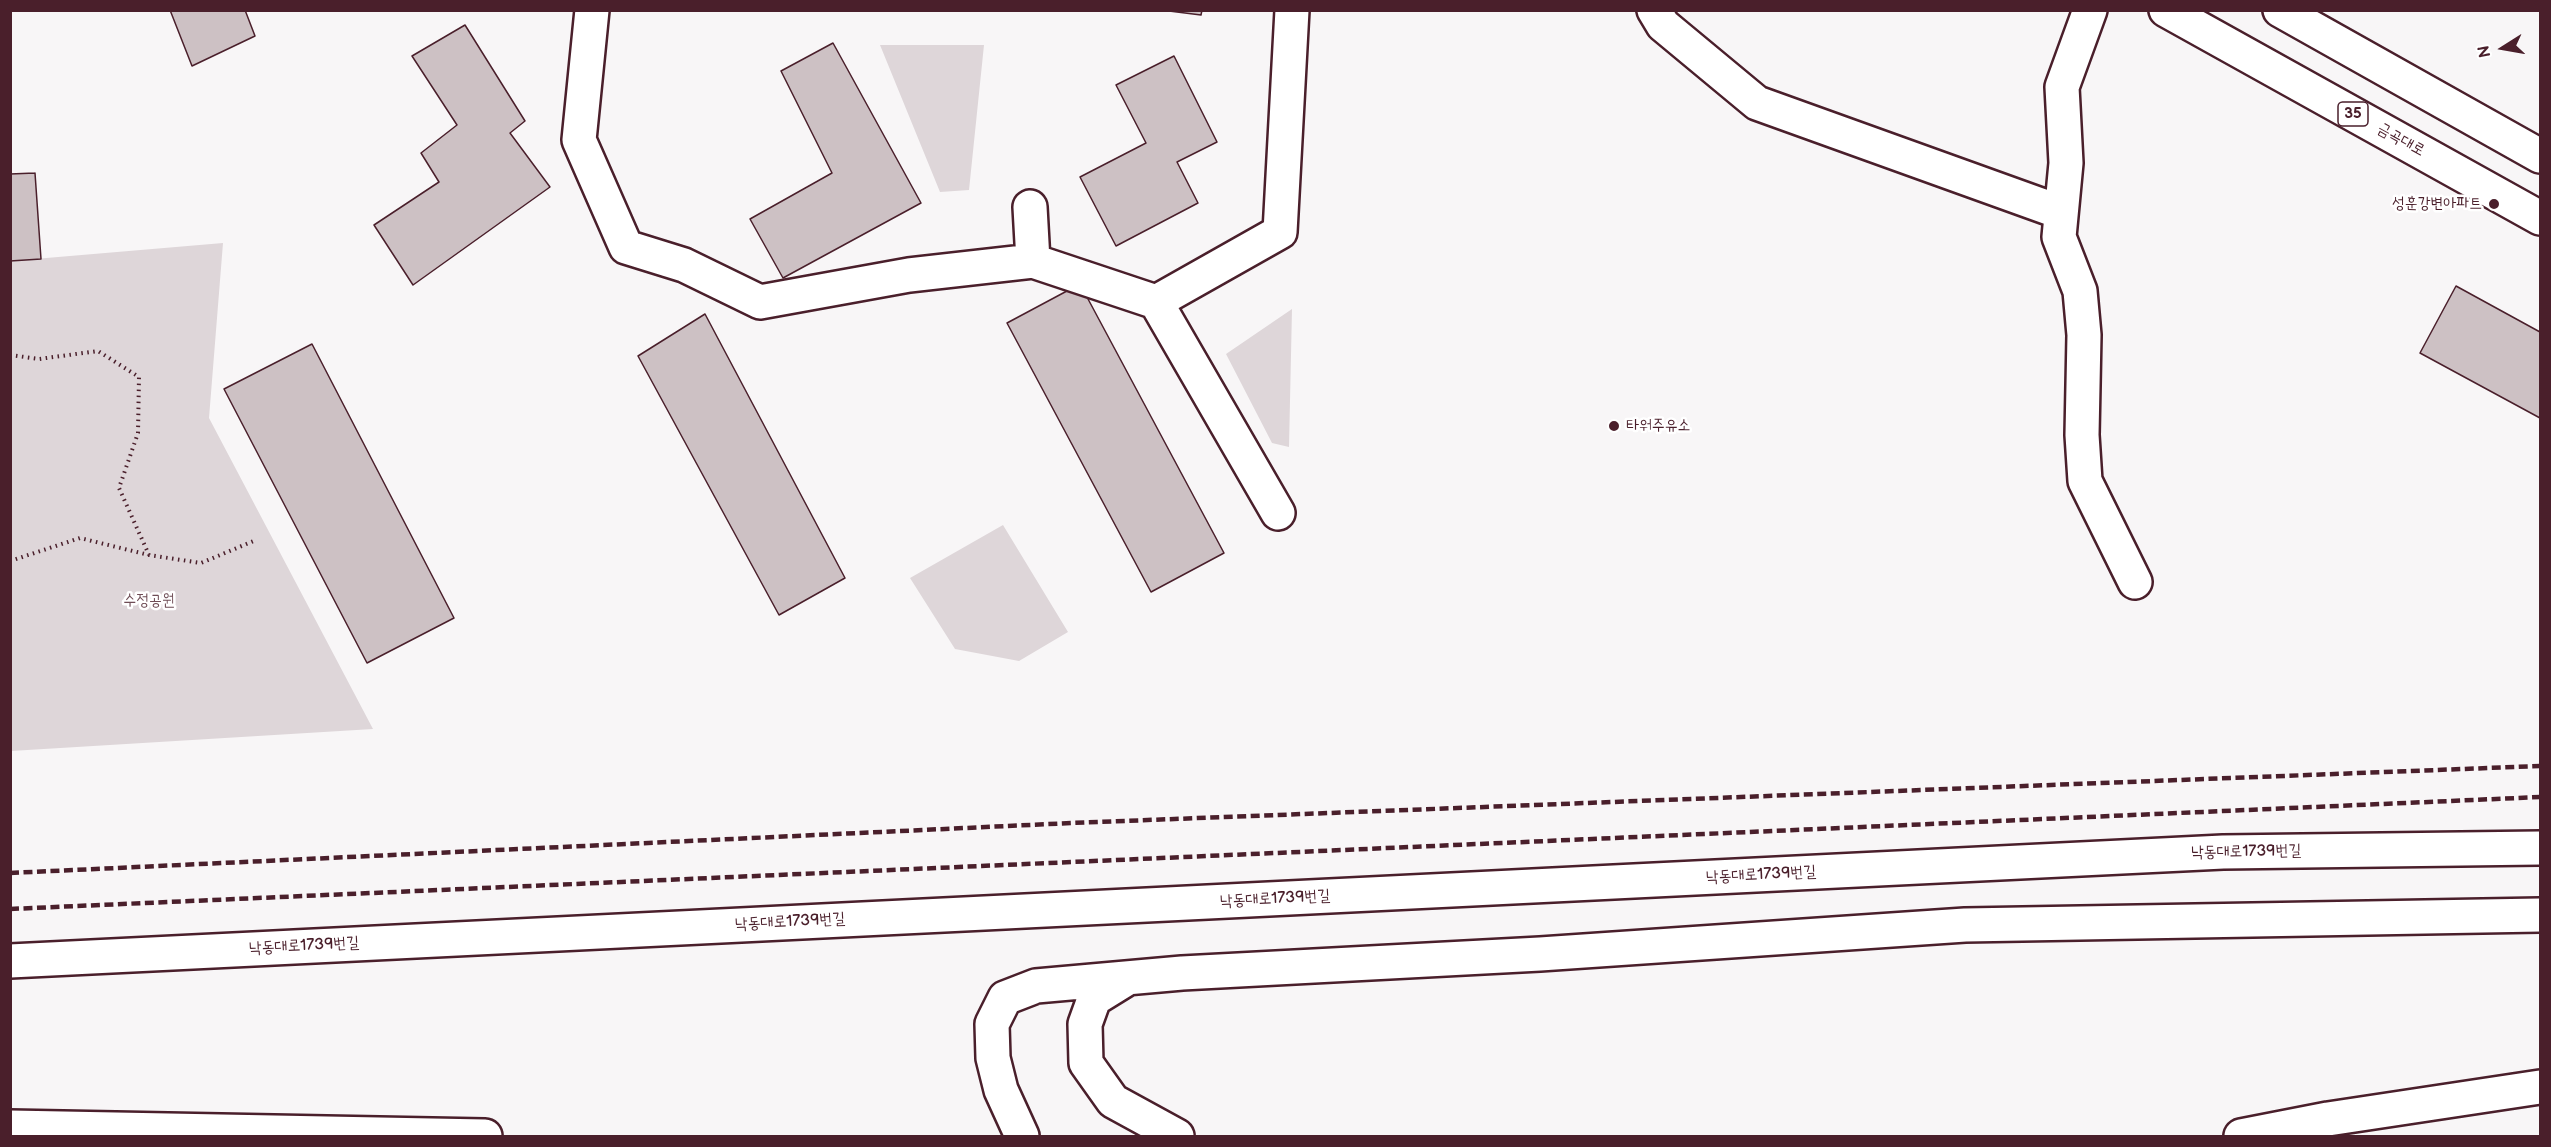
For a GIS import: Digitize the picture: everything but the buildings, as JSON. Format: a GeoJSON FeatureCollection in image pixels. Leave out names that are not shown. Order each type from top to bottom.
{"type":"FeatureCollection","features":[{"type":"Feature","properties":{"kind":"main road"},"geometry":{"type":"LineString","coordinates":[[592,10],[579,140],[626,247],[684,265],[760,302],[909,275],[1033,261],[1156,302],[1278,513]]}},
{"type":"Feature","properties":{"kind":"main road"},"geometry":{"type":"LineString","coordinates":[[1156,302],[1280,232],[1292,10]]}},
{"type":"Feature","properties":{"kind":"main road"},"geometry":{"type":"LineString","coordinates":[[1654,10],[1663,25],[1757,103],[2060,212]]}},
{"type":"Feature","properties":{"kind":"main road"},"geometry":{"type":"LineString","coordinates":[[2090,10],[2062,87],[2066,163],[2059,237],[2080,291],[2084,335],[2082,435],[2085,481],[2135,582]]}},
{"type":"Feature","properties":{"kind":"main road","name":"금곡대로"},"geometry":{"type":"LineString","coordinates":[[2166,10],[2541,218]]}},
{"type":"Feature","properties":{"kind":"main road"},"geometry":{"type":"LineString","coordinates":[[2280,10],[2541,156]]}},
{"type":"Feature","properties":{"kind":"main road"},"geometry":{"type":"LineString","coordinates":[[1030,207],[1033,261]]}},
{"type":"Feature","properties":{"kind":"main road","name":"낙동대로1739번길"},"geometry":{"type":"LineString","coordinates":[[10,961],[2223,852],[2541,848]]}},
{"type":"Feature","properties":{"kind":"main road"},"geometry":{"type":"LineString","coordinates":[[1022,1137],[1001,1090],[993,1058],[992,1024],[1005,998],[1036,986],[1130,977],[1540,954],[1965,925],[2541,915]]}},
{"type":"Feature","properties":{"kind":"main road"},"geometry":{"type":"LineString","coordinates":[[1130,977],[1094,999],[1085,1024],[1086,1063],[1113,1101],[1177,1137]]}},
{"type":"Feature","properties":{"kind":"main road"},"geometry":{"type":"LineString","coordinates":[[2241,1137],[2328,1119],[2541,1087]]}},
{"type":"Feature","properties":{"kind":"main road"},"geometry":{"type":"LineString","coordinates":[[10,1127],[486,1137]]}},
{"type":"Feature","properties":{"kind":"path"},"geometry":{"type":"LineString","coordinates":[[10,355],[39,359],[98,351],[139,377],[138,434],[119,488],[149,555]]}},
{"type":"Feature","properties":{"kind":"path"},"geometry":{"type":"LineString","coordinates":[[10,561],[80,538],[149,555],[201,563],[256,540]]}},
{"type":"Feature","properties":{"kind":"green space"},"geometry":{"type":"Polygon","coordinates":[[[880,45],[984,45],[969,190],[940,192],[880,45]]]}},
{"type":"Feature","properties":{"kind":"green space","name":"수정공원"},"geometry":{"type":"Polygon","coordinates":[[[223,243],[209,418],[373,729],[11,751],[11,261],[223,243]]]}},
{"type":"Feature","properties":{"kind":"green space"},"geometry":{"type":"Polygon","coordinates":[[[1292,309],[1289,447],[1272,443],[1226,354],[1292,309]]]}},
{"type":"Feature","properties":{"kind":"green space"},"geometry":{"type":"Polygon","coordinates":[[[1003,525],[1068,632],[1019,661],[955,649],[910,578],[1003,525]]]}},
{"type":"Feature","properties":{"kind":"railway"},"geometry":{"type":"LineString","coordinates":[[10,873],[1071,823],[2540,766]]}},
{"type":"Feature","properties":{"kind":"railway"},"geometry":{"type":"LineString","coordinates":[[10,909],[2540,797]]}},
{"type":"Feature","properties":{"kind":"place","name":"성훈강변아파트"},"geometry":{"type":"Point","coordinates":[2494,204]}},
{"type":"Feature","properties":{"kind":"place","name":"타워주유소"},"geometry":{"type":"Point","coordinates":[1614,426]}}]}
